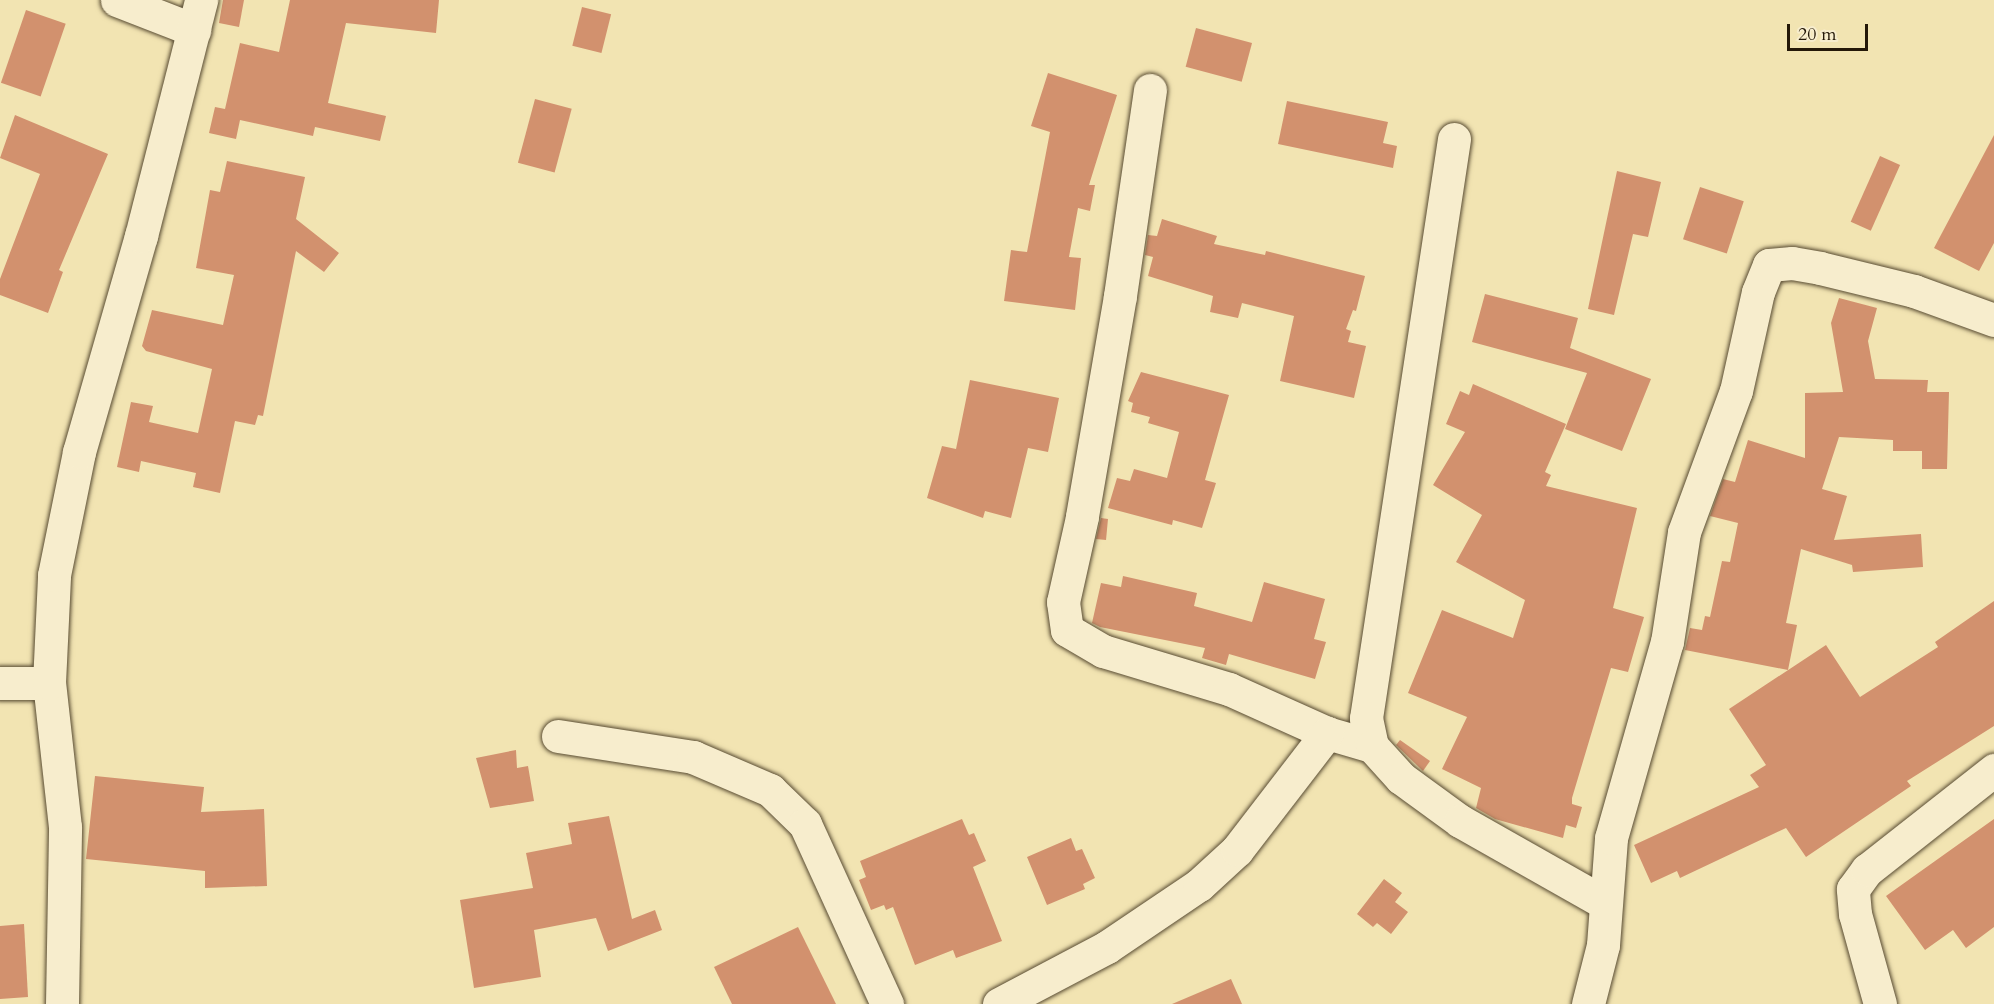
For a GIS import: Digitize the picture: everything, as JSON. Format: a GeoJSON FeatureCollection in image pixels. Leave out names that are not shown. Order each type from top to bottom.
{"type":"FeatureCollection","features":[{"type":"Feature","properties":{"kind":"street"},"geometry":{"type":"LineString","coordinates":[[62,1004],[65,827],[49,683],[54,575],[79,452],[141,236],[197,15],[117,0]]}},
{"type":"Feature","properties":{"kind":"street"},"geometry":{"type":"LineString","coordinates":[[1150,90],[1114,331],[1082,517],[1063,602],[1067,630],[1103,651],[1229,689],[1328,733],[1372,746]]}},
{"type":"Feature","properties":{"kind":"street"},"geometry":{"type":"LineString","coordinates":[[1454,139],[1399,518],[1366,718],[1372,746],[1401,778],[1460,820],[1605,903]]}},
{"type":"Feature","properties":{"kind":"street"},"geometry":{"type":"LineString","coordinates":[[1588,1004],[1603,945],[1611,838],[1667,642],[1684,532],[1736,391],[1758,292],[1769,265],[1792,262],[1831,270],[1914,291],[1994,320]]}},
{"type":"Feature","properties":{"kind":"street"},"geometry":{"type":"LineString","coordinates":[[0,683],[49,683]]}},
{"type":"Feature","properties":{"kind":"street"},"geometry":{"type":"LineString","coordinates":[[999,1004],[1107,947],[1199,885],[1237,850],[1328,733]]}},
{"type":"Feature","properties":{"kind":"street"},"geometry":{"type":"LineString","coordinates":[[558,736],[693,757],[770,790],[805,824],[886,1004]]}},
{"type":"Feature","properties":{"kind":"street"},"geometry":{"type":"LineString","coordinates":[[1880,1004],[1855,915],[1853,889],[1867,870],[1994,770]]}},
{"type":"Feature","properties":{"kind":"building"},"geometry":{"type":"Polygon","coordinates":[[[223,0],[244,0],[239,27],[219,23],[223,0]]]}},
{"type":"Feature","properties":{"kind":"building"},"geometry":{"type":"Polygon","coordinates":[[[290,0],[439,0],[436,33],[346,23],[328,103],[386,116],[380,141],[315,127],[313,136],[240,120],[236,139],[209,133],[215,107],[225,109],[240,43],[279,52],[290,0]]]}},
{"type":"Feature","properties":{"kind":"building"},"geometry":{"type":"Polygon","coordinates":[[[582,7],[611,14],[601,53],[572,46],[582,7]]]}},
{"type":"Feature","properties":{"kind":"building"},"geometry":{"type":"Polygon","coordinates":[[[26,10],[66,24],[41,96],[1,83],[26,10]]]}},
{"type":"Feature","properties":{"kind":"building"},"geometry":{"type":"Polygon","coordinates":[[[1196,28],[1252,43],[1242,82],[1186,67],[1196,28]]]}},
{"type":"Feature","properties":{"kind":"building"},"geometry":{"type":"Polygon","coordinates":[[[1048,73],[1117,95],[1089,185],[1095,185],[1090,211],[1078,208],[1069,257],[1081,258],[1075,310],[1004,301],[1011,250],[1027,252],[1050,132],[1031,126],[1048,73]]]}},
{"type":"Feature","properties":{"kind":"building"},"geometry":{"type":"Polygon","coordinates":[[[535,99],[572,109],[555,173],[518,163],[535,99]]]}},
{"type":"Feature","properties":{"kind":"building"},"geometry":{"type":"Polygon","coordinates":[[[1287,101],[1388,122],[1383,143],[1397,146],[1393,168],[1278,144],[1287,101]]]}},
{"type":"Feature","properties":{"kind":"building"},"geometry":{"type":"Polygon","coordinates":[[[15,115],[108,154],[59,270],[63,272],[48,313],[0,295],[0,279],[40,174],[0,158],[15,115]]]}},
{"type":"Feature","properties":{"kind":"building"},"geometry":{"type":"Polygon","coordinates":[[[1994,135],[1994,243],[1979,271],[1934,248],[1994,135]]]}},
{"type":"Feature","properties":{"kind":"building"},"geometry":{"type":"Polygon","coordinates":[[[1880,156],[1900,165],[1871,231],[1851,222],[1880,156]]]}},
{"type":"Feature","properties":{"kind":"building"},"geometry":{"type":"Polygon","coordinates":[[[227,161],[305,177],[296,219],[339,253],[324,272],[296,251],[263,416],[258,415],[255,425],[235,421],[220,493],[193,487],[196,473],[141,461],[139,472],[117,467],[131,402],[153,406],[149,422],[198,433],[212,369],[146,351],[142,346],[152,310],[223,325],[234,275],[196,268],[210,190],[220,192],[227,161]]]}},
{"type":"Feature","properties":{"kind":"building"},"geometry":{"type":"Polygon","coordinates":[[[1617,171],[1661,182],[1648,237],[1633,234],[1614,315],[1588,309],[1617,171]]]}},
{"type":"Feature","properties":{"kind":"building"},"geometry":{"type":"Polygon","coordinates":[[[1700,187],[1744,201],[1727,254],[1683,239],[1700,187]]]}},
{"type":"Feature","properties":{"kind":"building"},"geometry":{"type":"Polygon","coordinates":[[[1162,219],[1217,236],[1214,244],[1265,255],[1266,251],[1365,276],[1356,311],[1353,310],[1346,329],[1351,331],[1348,342],[1366,346],[1354,398],[1280,381],[1294,316],[1242,303],[1238,318],[1210,312],[1213,296],[1148,276],[1153,257],[1145,255],[1148,235],[1157,236],[1162,219]]]}},
{"type":"Feature","properties":{"kind":"building"},"geometry":{"type":"Polygon","coordinates":[[[1485,294],[1578,318],[1570,348],[1651,379],[1622,451],[1565,429],[1587,373],[1472,342],[1485,294]]]}},
{"type":"Feature","properties":{"kind":"building"},"geometry":{"type":"Polygon","coordinates":[[[1839,298],[1877,308],[1868,341],[1875,379],[1928,380],[1927,392],[1949,392],[1947,469],[1922,469],[1922,451],[1893,451],[1893,440],[1839,437],[1822,489],[1847,496],[1834,540],[1921,534],[1923,567],[1853,572],[1852,565],[1801,549],[1786,623],[1797,625],[1788,670],[1685,650],[1690,628],[1702,630],[1705,616],[1710,617],[1722,561],[1730,562],[1738,523],[1710,516],[1723,479],[1735,482],[1748,440],[1805,458],[1805,393],[1843,392],[1831,323],[1839,298]]]}},
{"type":"Feature","properties":{"kind":"building"},"geometry":{"type":"Polygon","coordinates":[[[1141,372],[1229,395],[1205,480],[1216,483],[1202,528],[1173,520],[1172,525],[1108,508],[1117,478],[1130,481],[1134,469],[1167,478],[1179,432],[1148,423],[1150,417],[1131,412],[1133,403],[1128,401],[1141,372]]]}},
{"type":"Feature","properties":{"kind":"building"},"geometry":{"type":"Polygon","coordinates":[[[970,380],[1059,398],[1048,452],[1028,448],[1011,518],[985,511],[983,518],[927,498],[942,446],[956,449],[970,380]]]}},
{"type":"Feature","properties":{"kind":"building"},"geometry":{"type":"Polygon","coordinates":[[[1473,384],[1566,424],[1545,472],[1551,475],[1546,486],[1637,508],[1613,608],[1644,617],[1628,672],[1611,668],[1572,798],[1572,804],[1582,807],[1576,828],[1566,825],[1563,838],[1495,819],[1476,808],[1481,788],[1442,769],[1467,717],[1408,693],[1442,610],[1513,638],[1525,600],[1456,562],[1482,515],[1433,485],[1465,432],[1446,424],[1460,391],[1469,395],[1473,384]]]}},
{"type":"Feature","properties":{"kind":"building"},"geometry":{"type":"Polygon","coordinates":[[[1101,518],[1108,519],[1106,540],[1096,539],[1101,518]]]}},
{"type":"Feature","properties":{"kind":"building"},"geometry":{"type":"Polygon","coordinates":[[[1123,576],[1197,593],[1194,606],[1252,622],[1264,582],[1325,599],[1314,639],[1326,642],[1315,679],[1229,654],[1226,665],[1202,658],[1205,648],[1100,627],[1092,623],[1101,583],[1121,587],[1123,576]]]}},
{"type":"Feature","properties":{"kind":"building"},"geometry":{"type":"Polygon","coordinates":[[[1994,601],[1994,726],[1907,781],[1911,786],[1806,857],[1786,828],[1680,878],[1677,871],[1651,883],[1634,845],[1759,787],[1750,775],[1766,765],[1729,709],[1826,645],[1860,697],[1938,647],[1935,642],[1994,601]]]}},
{"type":"Feature","properties":{"kind":"building"},"geometry":{"type":"Polygon","coordinates":[[[1400,740],[1430,761],[1423,771],[1396,745],[1400,740]]]}},
{"type":"Feature","properties":{"kind":"building"},"geometry":{"type":"Polygon","coordinates":[[[516,750],[517,768],[528,766],[534,801],[490,808],[476,758],[516,750]]]}},
{"type":"Feature","properties":{"kind":"building"},"geometry":{"type":"Polygon","coordinates":[[[95,776],[204,787],[201,812],[264,809],[267,886],[205,888],[205,871],[86,859],[95,776]]]}},
{"type":"Feature","properties":{"kind":"building"},"geometry":{"type":"Polygon","coordinates":[[[609,816],[632,919],[655,910],[662,930],[608,951],[596,918],[534,930],[541,977],[474,988],[460,900],[533,888],[526,853],[572,844],[568,823],[609,816]]]}},
{"type":"Feature","properties":{"kind":"building"},"geometry":{"type":"Polygon","coordinates":[[[962,819],[969,835],[974,833],[986,861],[973,867],[1002,941],[956,958],[953,950],[915,965],[893,907],[886,910],[884,905],[871,910],[859,880],[866,877],[860,861],[962,819]]]}},
{"type":"Feature","properties":{"kind":"building"},"geometry":{"type":"Polygon","coordinates":[[[1994,819],[1994,927],[1966,948],[1953,930],[1925,950],[1886,896],[1994,819]]]}},
{"type":"Feature","properties":{"kind":"building"},"geometry":{"type":"Polygon","coordinates":[[[1071,838],[1076,851],[1082,849],[1095,878],[1083,884],[1085,889],[1047,905],[1027,857],[1071,838]]]}},
{"type":"Feature","properties":{"kind":"building"},"geometry":{"type":"Polygon","coordinates":[[[1384,879],[1402,893],[1395,902],[1408,912],[1391,934],[1377,923],[1373,927],[1357,914],[1384,879]]]}},
{"type":"Feature","properties":{"kind":"building"},"geometry":{"type":"Polygon","coordinates":[[[24,924],[28,997],[0,999],[0,926],[24,924]]]}},
{"type":"Feature","properties":{"kind":"building"},"geometry":{"type":"Polygon","coordinates":[[[798,927],[836,1004],[732,1004],[714,967],[798,927]]]}},
{"type":"Feature","properties":{"kind":"building"},"geometry":{"type":"Polygon","coordinates":[[[1231,979],[1242,1004],[1172,1004],[1231,979]]]}}]}
